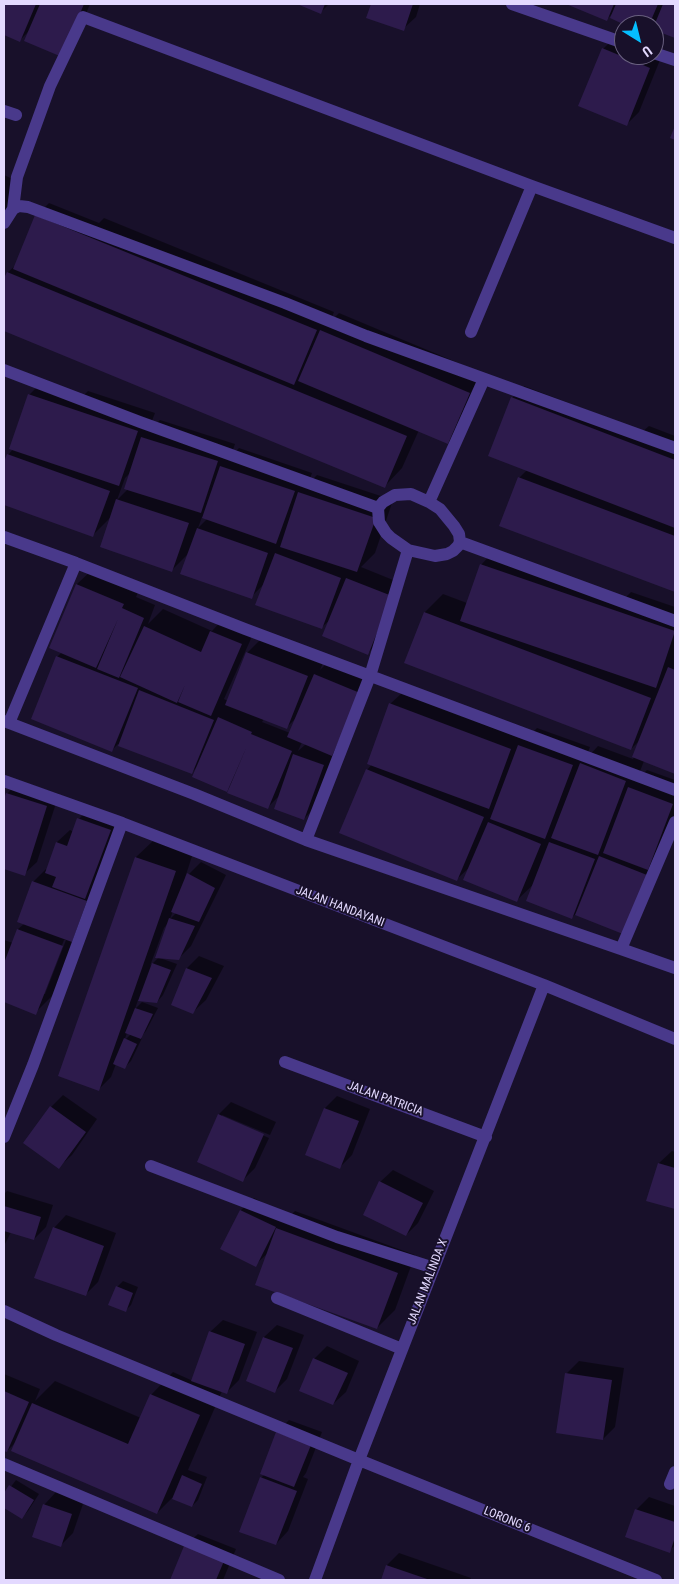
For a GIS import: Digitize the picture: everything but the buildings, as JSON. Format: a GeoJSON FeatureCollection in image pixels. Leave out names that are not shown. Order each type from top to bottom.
{"type":"FeatureCollection","features":[{"type":"Feature","properties":{"kind":"street"},"geometry":{"type":"LineString","coordinates":[[512,4],[614,40]]}},
{"type":"Feature","properties":{"kind":"street"},"geometry":{"type":"LineString","coordinates":[[4,224],[13,209],[17,177],[50,86],[83,17],[675,238]]}},
{"type":"Feature","properties":{"kind":"street"},"geometry":{"type":"LineString","coordinates":[[4,111],[16,115]]}},
{"type":"Feature","properties":{"kind":"street"},"geometry":{"type":"LineString","coordinates":[[471,332],[532,186]]}},
{"type":"Feature","properties":{"kind":"street"},"geometry":{"type":"LineString","coordinates":[[13,209],[19,206],[28,207],[484,379],[675,448]]}},
{"type":"Feature","properties":{"kind":"street"},"geometry":{"type":"LineString","coordinates":[[4,370],[140,422],[378,508]]}},
{"type":"Feature","properties":{"kind":"street"},"geometry":{"type":"LineString","coordinates":[[429,502],[484,379]]}},
{"type":"Feature","properties":{"kind":"street"},"geometry":{"type":"LineString","coordinates":[[411,494],[440,509],[459,534],[460,542],[458,546],[447,554],[435,556],[408,550],[386,532],[379,522],[378,508],[383,502],[395,495],[411,494]]}},
{"type":"Feature","properties":{"kind":"street"},"geometry":{"type":"LineString","coordinates":[[4,537],[675,790]]}},
{"type":"Feature","properties":{"kind":"street"},"geometry":{"type":"LineString","coordinates":[[460,542],[675,621]]}},
{"type":"Feature","properties":{"kind":"street"},"geometry":{"type":"LineString","coordinates":[[306,840],[370,676],[408,550]]}},
{"type":"Feature","properties":{"kind":"street"},"geometry":{"type":"LineString","coordinates":[[76,563],[6,722],[194,794],[306,840],[675,968]]}},
{"type":"Feature","properties":{"kind":"street","name":"JALAN HANDAYANI"},"geometry":{"type":"LineString","coordinates":[[4,781],[122,823],[544,985],[675,1039]]}},
{"type":"Feature","properties":{"kind":"street"},"geometry":{"type":"LineString","coordinates":[[621,949],[675,822]]}},
{"type":"Feature","properties":{"kind":"street"},"geometry":{"type":"LineString","coordinates":[[4,1137],[33,1065],[122,823]]}},
{"type":"Feature","properties":{"kind":"street","name":"JALAN MALINDA X"},"geometry":{"type":"LineString","coordinates":[[315,1580],[359,1460],[544,985]]}},
{"type":"Feature","properties":{"kind":"street","name":"JALAN PATRICIA"},"geometry":{"type":"LineString","coordinates":[[285,1062],[486,1137]]}},
{"type":"Feature","properties":{"kind":"street"},"geometry":{"type":"LineString","coordinates":[[152,1166],[337,1237],[434,1268]]}},
{"type":"Feature","properties":{"kind":"street"},"geometry":{"type":"LineString","coordinates":[[277,1298],[402,1350]]}},
{"type":"Feature","properties":{"kind":"street","name":"LORONG 6"},"geometry":{"type":"LineString","coordinates":[[4,1311],[65,1339],[656,1580]]}},
{"type":"Feature","properties":{"kind":"street"},"geometry":{"type":"LineString","coordinates":[[4,1464],[279,1580]]}}]}
